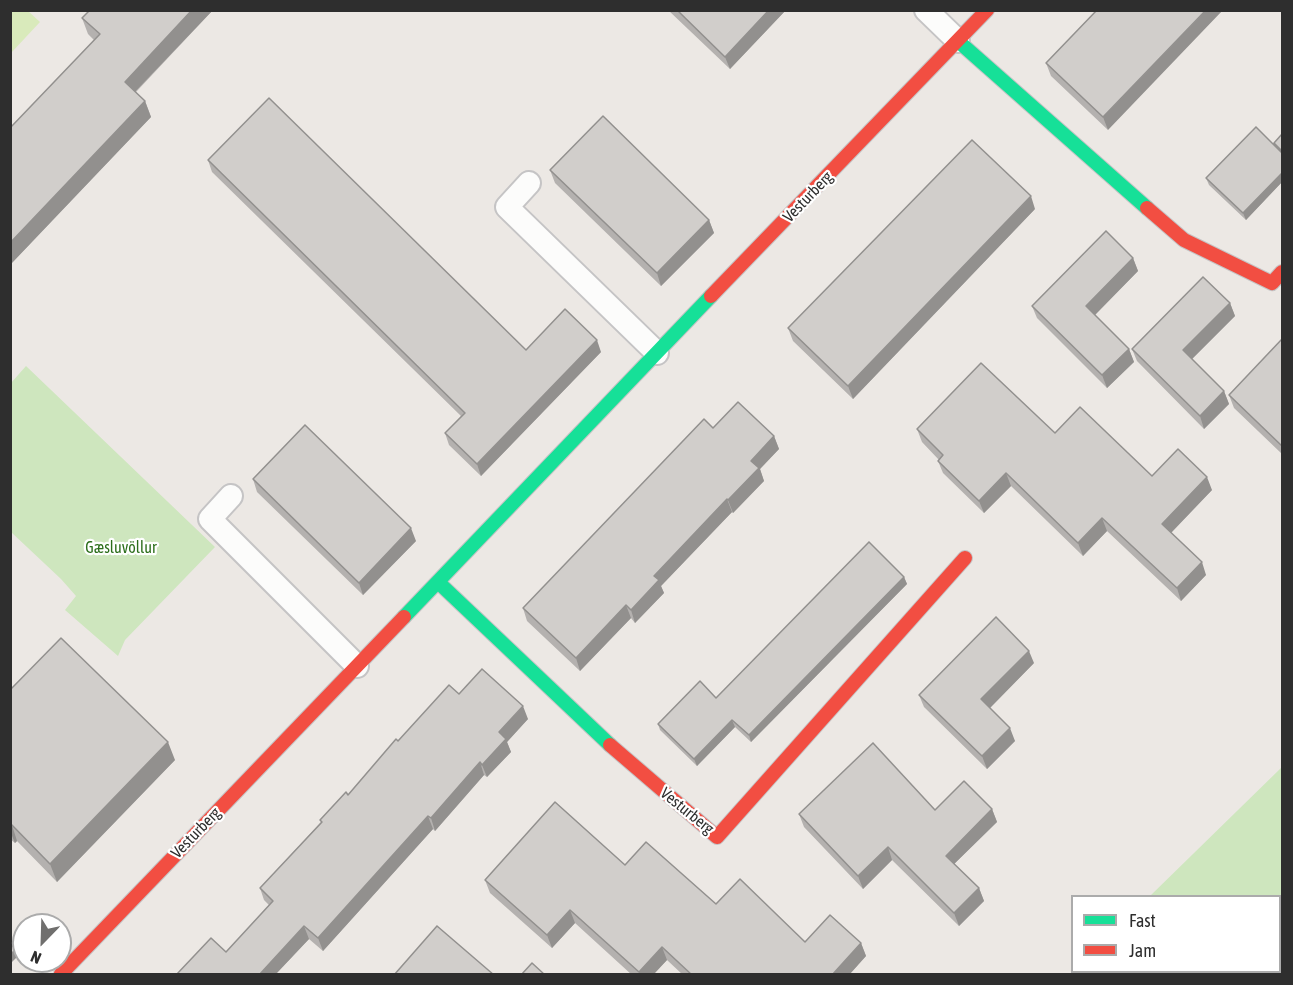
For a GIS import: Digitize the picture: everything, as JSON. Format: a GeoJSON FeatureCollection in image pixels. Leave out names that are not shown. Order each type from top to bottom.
{"type":"FeatureCollection","features":[{"type":"Feature","properties":{"kind":"street","name":"Vesturberg"},"geometry":{"type":"LineString","coordinates":[[61,975],[987,10]]}},
{"type":"Feature","properties":{"kind":"street"},"geometry":{"type":"LineString","coordinates":[[958,41],[1184,240],[1272,283],[1282,272]]}},
{"type":"Feature","properties":{"kind":"street","name":"Vesturberg"},"geometry":{"type":"LineString","coordinates":[[438,582],[621,756],[717,837],[965,558]]}},
{"type":"Feature","properties":{"kind":"lane"},"geometry":{"type":"LineString","coordinates":[[926,10],[958,41]]}},
{"type":"Feature","properties":{"kind":"lane"},"geometry":{"type":"LineString","coordinates":[[529,183],[507,207],[657,353]]}},
{"type":"Feature","properties":{"kind":"lane"},"geometry":{"type":"LineString","coordinates":[[231,496],[210,519],[357,666]]}},
{"type":"Feature","properties":{"kind":"green space"},"geometry":{"type":"Polygon","coordinates":[[[11,10],[28,11],[40,22],[11,53],[11,10]]]}},
{"type":"Feature","properties":{"kind":"green space","name":"Gæsluvöllur"},"geometry":{"type":"Polygon","coordinates":[[[26,366],[215,547],[125,640],[118,656],[65,610],[76,596],[11,532],[11,383],[26,366]]]}},
{"type":"Feature","properties":{"kind":"green space"},"geometry":{"type":"Polygon","coordinates":[[[1282,767],[1282,974],[1070,974],[1281,973],[1281,895],[1151,895],[1282,767]]]}},
{"type":"Feature","properties":{"kind":"building"},"geometry":{"type":"Polygon","coordinates":[[[90,10],[192,10],[125,82],[145,101],[10,243],[10,128],[100,34],[82,18],[90,10]]]}},
{"type":"Feature","properties":{"kind":"building"},"geometry":{"type":"Polygon","coordinates":[[[677,10],[769,10],[725,57],[677,10]]]}},
{"type":"Feature","properties":{"kind":"building"},"geometry":{"type":"Polygon","coordinates":[[[1097,10],[1206,10],[1103,117],[1046,63],[1097,10]]]}},
{"type":"Feature","properties":{"kind":"building"},"geometry":{"type":"Polygon","coordinates":[[[269,98],[526,350],[565,309],[597,340],[477,464],[445,433],[465,413],[208,160],[269,98]]]}},
{"type":"Feature","properties":{"kind":"building"},"geometry":{"type":"Polygon","coordinates":[[[603,116],[709,220],[657,273],[550,170],[603,116]]]}},
{"type":"Feature","properties":{"kind":"building"},"geometry":{"type":"Polygon","coordinates":[[[1256,127],[1282,153],[1282,173],[1243,213],[1206,178],[1256,127]]]}},
{"type":"Feature","properties":{"kind":"building"},"geometry":{"type":"Polygon","coordinates":[[[1282,134],[1282,151],[1274,143],[1282,134]]]}},
{"type":"Feature","properties":{"kind":"building"},"geometry":{"type":"Polygon","coordinates":[[[972,140],[1031,196],[848,386],[788,328],[972,140]]]}},
{"type":"Feature","properties":{"kind":"building"},"geometry":{"type":"Polygon","coordinates":[[[1106,231],[1133,258],[1086,306],[1129,349],[1102,375],[1032,306],[1106,231]]]}},
{"type":"Feature","properties":{"kind":"building"},"geometry":{"type":"Polygon","coordinates":[[[1203,277],[1230,303],[1183,350],[1224,391],[1200,416],[1132,349],[1203,277]]]}},
{"type":"Feature","properties":{"kind":"building"},"geometry":{"type":"Polygon","coordinates":[[[1282,339],[1282,446],[1229,395],[1282,339]]]}},
{"type":"Feature","properties":{"kind":"building"},"geometry":{"type":"Polygon","coordinates":[[[981,363],[1055,433],[1080,407],[1152,476],[1178,449],[1207,477],[1162,524],[1202,562],[1177,588],[1102,518],[1078,543],[1006,473],[979,501],[938,461],[943,455],[917,429],[981,363]]]}},
{"type":"Feature","properties":{"kind":"building"},"geometry":{"type":"Polygon","coordinates":[[[738,402],[774,436],[751,461],[759,468],[654,576],[659,580],[631,610],[626,605],[576,658],[523,608],[704,419],[713,428],[738,402]]]}},
{"type":"Feature","properties":{"kind":"building"},"geometry":{"type":"Polygon","coordinates":[[[305,425],[411,528],[359,583],[253,479],[305,425]]]}},
{"type":"Feature","properties":{"kind":"building"},"geometry":{"type":"Polygon","coordinates":[[[869,542],[904,577],[749,735],[732,720],[694,759],[658,724],[700,681],[716,698],[869,542]]]}},
{"type":"Feature","properties":{"kind":"building"},"geometry":{"type":"Polygon","coordinates":[[[996,617],[1029,651],[981,699],[1010,728],[982,756],[919,695],[996,617]]]}},
{"type":"Feature","properties":{"kind":"building"},"geometry":{"type":"Polygon","coordinates":[[[61,638],[168,742],[50,864],[10,823],[10,690],[61,638]]]}},
{"type":"Feature","properties":{"kind":"building"},"geometry":{"type":"Polygon","coordinates":[[[482,669],[523,706],[499,732],[506,739],[482,765],[480,762],[431,818],[428,816],[318,938],[304,926],[259,975],[176,975],[211,938],[226,952],[273,901],[260,888],[322,822],[320,820],[346,792],[348,795],[396,739],[398,741],[449,685],[459,694],[482,669]]]}},
{"type":"Feature","properties":{"kind":"building"},"geometry":{"type":"Polygon","coordinates":[[[873,743],[935,810],[964,781],[992,809],[946,856],[979,888],[954,913],[888,847],[858,876],[799,814],[873,743]]]}},
{"type":"Feature","properties":{"kind":"building"},"geometry":{"type":"Polygon","coordinates":[[[555,802],[625,865],[646,842],[716,904],[740,879],[805,942],[830,915],[861,943],[832,975],[692,975],[662,947],[639,972],[570,910],[547,935],[485,880],[555,802]]]}},
{"type":"Feature","properties":{"kind":"building"},"geometry":{"type":"Polygon","coordinates":[[[437,926],[494,975],[394,975],[437,926]]]}},
{"type":"Feature","properties":{"kind":"building"},"geometry":{"type":"Polygon","coordinates":[[[532,963],[545,975],[521,975],[532,963]]]}},
{"type":"Feature","properties":{"kind":"traffic: fast"},"geometry":{"type":"LineString","coordinates":[[958,41],[1147,208]]}},
{"type":"Feature","properties":{"kind":"traffic: fast"},"geometry":{"type":"LineString","coordinates":[[404,617],[711,296]]}},
{"type":"Feature","properties":{"kind":"traffic: fast"},"geometry":{"type":"LineString","coordinates":[[438,582],[610,745]]}},
{"type":"Feature","properties":{"kind":"traffic: jam"},"geometry":{"type":"LineString","coordinates":[[711,296],[987,10]]}},
{"type":"Feature","properties":{"kind":"traffic: jam"},"geometry":{"type":"LineString","coordinates":[[1147,208],[1184,240],[1272,283],[1282,272]]}},
{"type":"Feature","properties":{"kind":"traffic: jam"},"geometry":{"type":"LineString","coordinates":[[610,745],[717,837],[965,558]]}},
{"type":"Feature","properties":{"kind":"traffic: jam"},"geometry":{"type":"LineString","coordinates":[[61,974],[404,617]]}}]}
